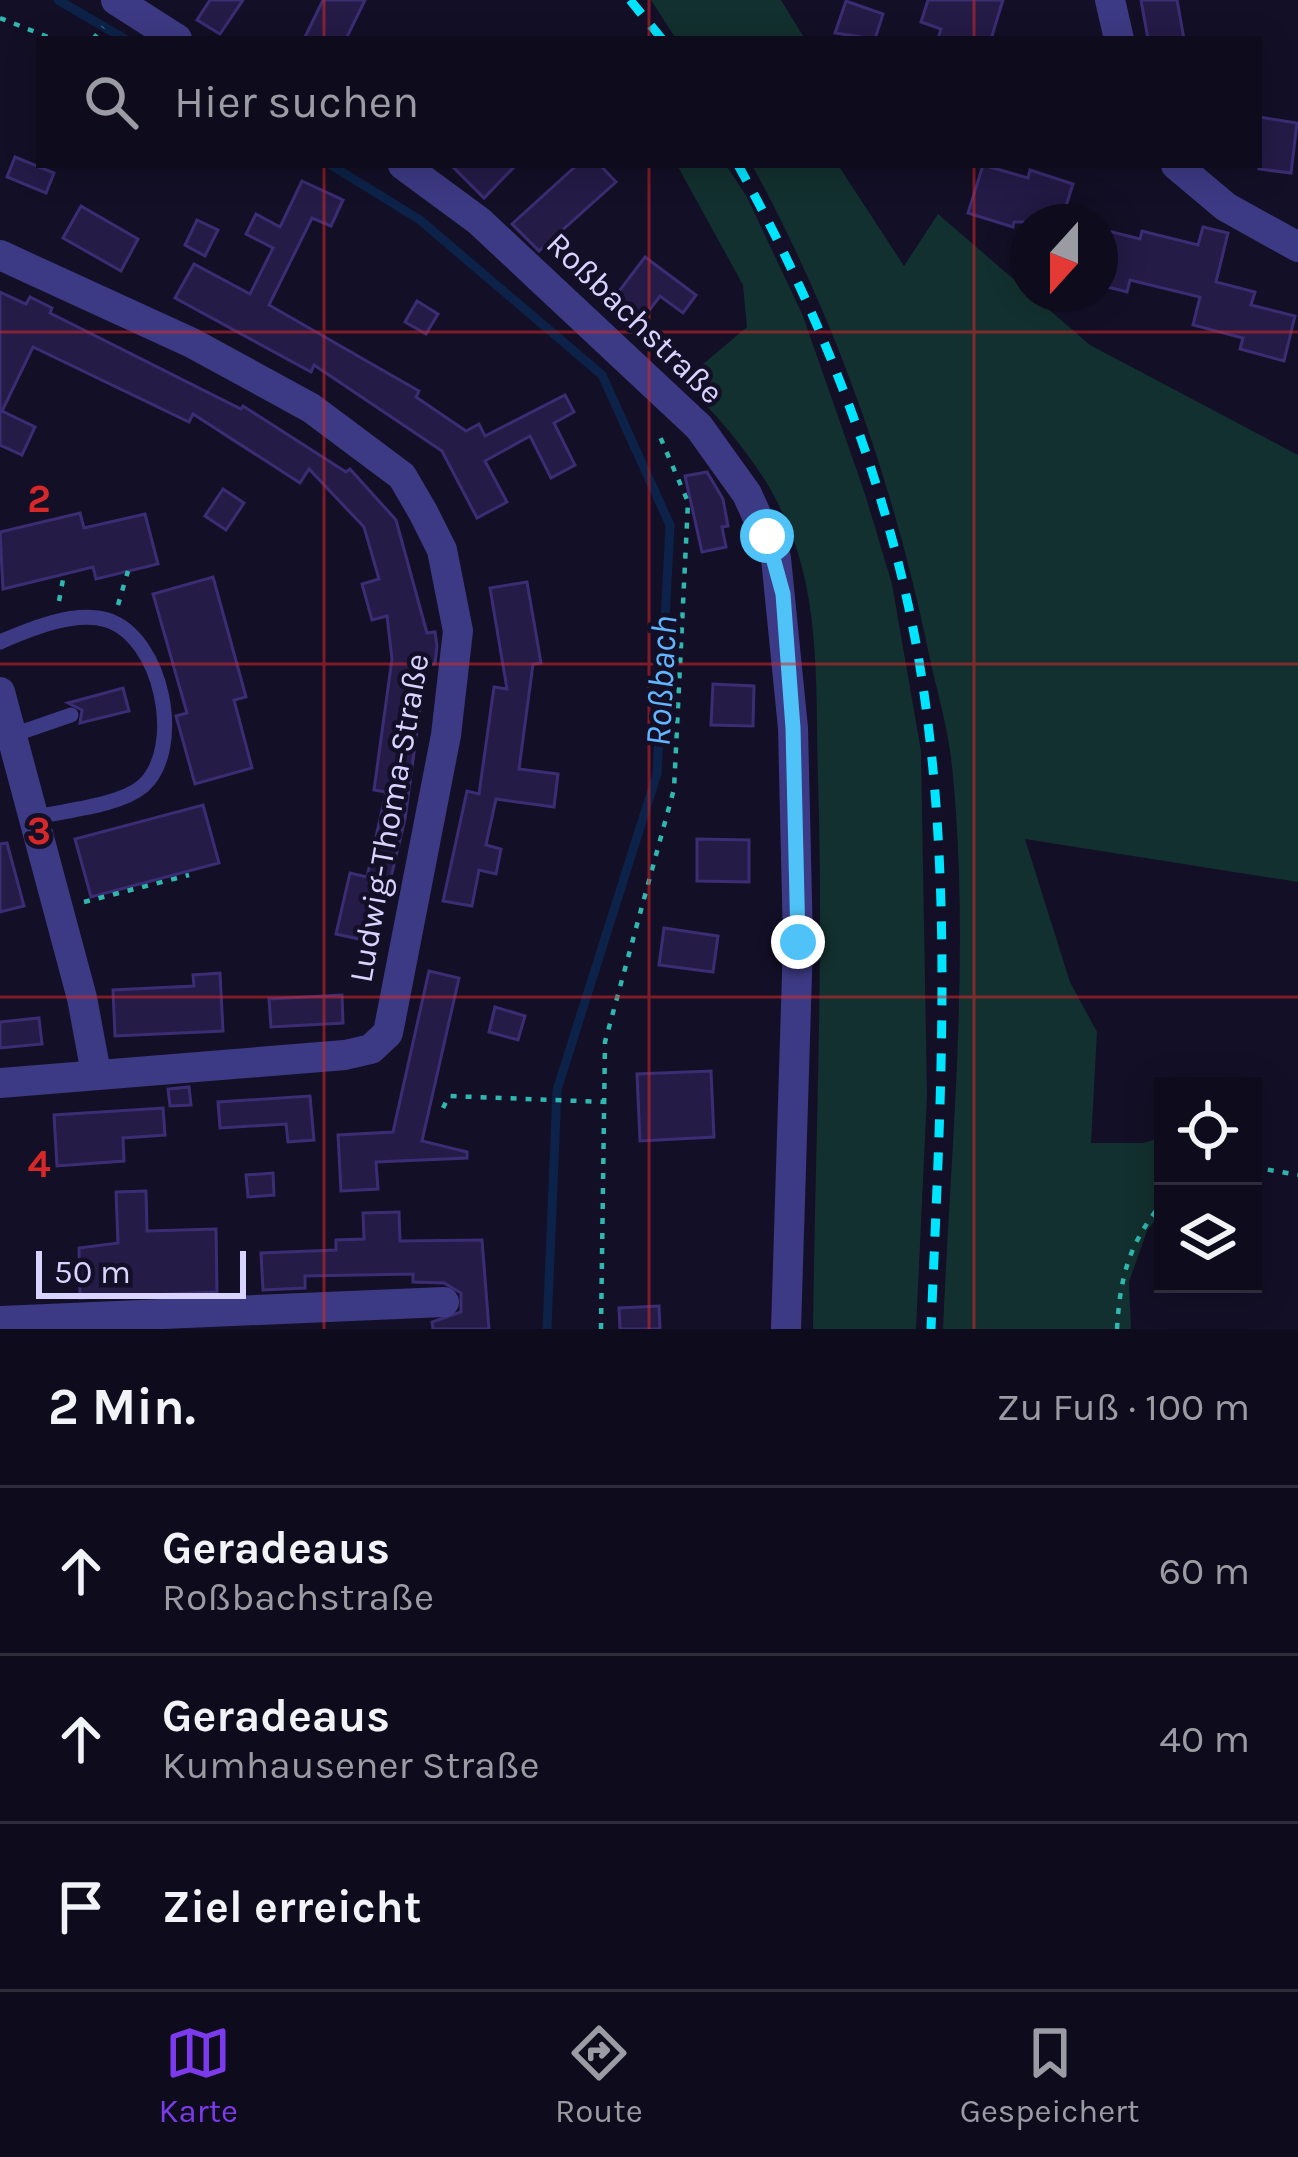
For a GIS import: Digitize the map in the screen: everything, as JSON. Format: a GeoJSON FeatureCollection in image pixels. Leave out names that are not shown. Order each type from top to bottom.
{"type":"FeatureCollection","features":[{"type":"Feature","properties":{"kind":"street"},"geometry":{"type":"LineString","coordinates":[[116,0],[172,36]]}},
{"type":"Feature","properties":{"kind":"street"},"geometry":{"type":"LineString","coordinates":[[1110,0],[1119,36]]}},
{"type":"Feature","properties":{"kind":"street","name":"Roßbachstraße"},"geometry":{"type":"LineString","coordinates":[[408,168],[442,190],[626,352],[700,427],[747,494],[776,558],[783,594],[794,774],[798,942],[786,1329]]}},
{"type":"Feature","properties":{"kind":"street"},"geometry":{"type":"LineString","coordinates":[[1180,168],[1226,207],[1291,235]]}},
{"type":"Feature","properties":{"kind":"street","name":"Ludwig-Thoma-Straße"},"geometry":{"type":"LineString","coordinates":[[0,255],[192,343],[311,408],[402,476],[442,550],[454,592],[458,631],[446,735],[388,1033],[380,1044],[345,1055],[0,1083]]}},
{"type":"Feature","properties":{"kind":"street"},"geometry":{"type":"LineString","coordinates":[[0,692],[82,998],[95,1073]]}},
{"type":"Feature","properties":{"kind":"street"},"geometry":{"type":"LineString","coordinates":[[0,1321],[444,1302]]}},
{"type":"Feature","properties":{"kind":"lane"},"geometry":{"type":"LineString","coordinates":[[0,642],[83,617],[113,622],[141,645],[157,688],[166,743],[159,766],[135,791],[37,818]]}},
{"type":"Feature","properties":{"kind":"lane"},"geometry":{"type":"LineString","coordinates":[[13,735],[71,715]]}},
{"type":"Feature","properties":{"kind":"path"},"geometry":{"type":"LineString","coordinates":[[0,18],[45,36]]}},
{"type":"Feature","properties":{"kind":"path"},"geometry":{"type":"LineString","coordinates":[[601,1329],[604,1042],[674,789],[688,502],[652,417]]}},
{"type":"Feature","properties":{"kind":"path"},"geometry":{"type":"LineString","coordinates":[[113,622],[128,571]]}},
{"type":"Feature","properties":{"kind":"path"},"geometry":{"type":"LineString","coordinates":[[55,910],[189,875]]}},
{"type":"Feature","properties":{"kind":"path"},"geometry":{"type":"LineString","coordinates":[[443,1108],[449,1096],[606,1102]]}},
{"type":"Feature","properties":{"kind":"path"},"geometry":{"type":"LineString","coordinates":[[1262,1169],[1298,1175]]}},
{"type":"Feature","properties":{"kind":"path"},"geometry":{"type":"LineString","coordinates":[[1117,1329],[1120,1277],[1135,1238],[1154,1214]]}},
{"type":"Feature","properties":{"kind":"green space"},"geometry":{"type":"Polygon","coordinates":[[[651,0],[781,0],[803,36],[674,36],[651,0]]]}},
{"type":"Feature","properties":{"kind":"green space"},"geometry":{"type":"Polygon","coordinates":[[[679,168],[728,168],[747,197],[803,316],[892,584],[921,751],[927,1095],[916,1329],[813,1329],[820,918],[817,696],[810,608],[798,553],[766,481],[736,439],[683,381],[747,327],[743,285],[679,168]]]}},
{"type":"Feature","properties":{"kind":"green space"},"geometry":{"type":"Polygon","coordinates":[[[754,168],[840,168],[904,266],[938,214],[1010,276],[1010,312],[1052,312],[1090,345],[1298,455],[1298,882],[1025,839],[1070,982],[1097,1032],[1091,1143],[1154,1140],[1154,1221],[1129,1282],[1131,1329],[943,1329],[960,976],[950,751],[914,587],[879,462],[810,281],[754,168]]]}},
{"type":"Feature","properties":{"kind":"building"},"geometry":{"type":"Polygon","coordinates":[[[210,0],[243,0],[220,34],[197,20],[210,0]]]}},
{"type":"Feature","properties":{"kind":"building"},"geometry":{"type":"Polygon","coordinates":[[[323,0],[365,0],[347,36],[305,36],[323,0]]]}},
{"type":"Feature","properties":{"kind":"building"},"geometry":{"type":"Polygon","coordinates":[[[928,0],[1003,0],[992,36],[939,36],[941,29],[921,22],[928,0]]]}},
{"type":"Feature","properties":{"kind":"building"},"geometry":{"type":"Polygon","coordinates":[[[1141,0],[1177,0],[1183,36],[1147,36],[1141,0]]]}},
{"type":"Feature","properties":{"kind":"building"},"geometry":{"type":"Polygon","coordinates":[[[846,1],[883,14],[876,36],[835,33],[846,1]]]}},
{"type":"Feature","properties":{"kind":"building"},"geometry":{"type":"Polygon","coordinates":[[[1262,117],[1297,123],[1291,173],[1259,169],[1262,117]]]}},
{"type":"Feature","properties":{"kind":"building"},"geometry":{"type":"Polygon","coordinates":[[[15,157],[54,173],[46,193],[7,177],[15,157]]]}},
{"type":"Feature","properties":{"kind":"building"},"geometry":{"type":"Polygon","coordinates":[[[454,168],[513,168],[484,198],[454,168]]]}},
{"type":"Feature","properties":{"kind":"building"},"geometry":{"type":"Polygon","coordinates":[[[574,168],[603,168],[616,182],[539,251],[512,224],[574,168]]]}},
{"type":"Feature","properties":{"kind":"building"},"geometry":{"type":"Polygon","coordinates":[[[982,168],[1028,178],[1030,170],[1073,184],[1067,204],[1010,204],[1010,226],[968,213],[982,168]]]}},
{"type":"Feature","properties":{"kind":"building"},"geometry":{"type":"Polygon","coordinates":[[[302,181],[343,200],[331,226],[312,218],[269,305],[419,391],[416,397],[466,431],[479,424],[485,436],[565,395],[574,412],[554,423],[575,465],[551,478],[530,436],[485,461],[507,502],[477,518],[442,451],[314,365],[311,372],[175,298],[194,264],[250,294],[273,248],[246,234],[256,214],[280,227],[302,181]]]}},
{"type":"Feature","properties":{"kind":"building"},"geometry":{"type":"Polygon","coordinates":[[[81,206],[138,239],[121,271],[63,238],[81,206]]]}},
{"type":"Feature","properties":{"kind":"building"},"geometry":{"type":"Polygon","coordinates":[[[197,220],[218,230],[205,256],[185,245],[197,220]]]}},
{"type":"Feature","properties":{"kind":"building"},"geometry":{"type":"Polygon","coordinates":[[[1203,227],[1228,233],[1216,282],[1255,292],[1251,305],[1295,316],[1284,361],[1240,349],[1243,338],[1193,325],[1200,297],[1130,280],[1127,292],[1118,290],[1118,234],[1140,239],[1142,231],[1198,245],[1203,227]]]}},
{"type":"Feature","properties":{"kind":"building"},"geometry":{"type":"Polygon","coordinates":[[[645,257],[696,295],[683,313],[660,296],[636,328],[607,307],[645,257]]]}},
{"type":"Feature","properties":{"kind":"building"},"geometry":{"type":"Polygon","coordinates":[[[0,292],[26,304],[30,297],[52,308],[50,313],[243,406],[346,472],[350,469],[396,520],[427,633],[435,632],[437,646],[435,664],[426,665],[405,819],[386,898],[379,896],[368,941],[336,934],[350,873],[367,877],[386,792],[374,790],[392,659],[387,616],[372,620],[362,584],[379,579],[364,527],[309,469],[300,483],[193,414],[189,422],[33,347],[2,411],[35,427],[22,455],[0,445],[0,292]]]}},
{"type":"Feature","properties":{"kind":"building"},"geometry":{"type":"Polygon","coordinates":[[[417,301],[438,314],[426,334],[405,322],[417,301]]]}},
{"type":"Feature","properties":{"kind":"building"},"geometry":{"type":"Polygon","coordinates":[[[707,472],[723,499],[728,526],[722,527],[726,547],[702,552],[685,476],[707,472]]]}},
{"type":"Feature","properties":{"kind":"building"},"geometry":{"type":"Polygon","coordinates":[[[223,489],[244,503],[226,530],[205,516],[223,489]]]}},
{"type":"Feature","properties":{"kind":"building"},"geometry":{"type":"Polygon","coordinates":[[[80,513],[84,528],[145,514],[158,564],[96,579],[93,567],[3,589],[0,532],[80,513]]]}},
{"type":"Feature","properties":{"kind":"building"},"geometry":{"type":"Polygon","coordinates":[[[213,577],[246,697],[234,700],[252,768],[195,784],[176,716],[187,713],[153,594],[213,577]]]}},
{"type":"Feature","properties":{"kind":"building"},"geometry":{"type":"Polygon","coordinates":[[[527,582],[541,663],[533,664],[519,769],[558,774],[554,807],[496,799],[486,845],[501,849],[496,874],[479,870],[472,906],[443,901],[467,791],[479,794],[494,687],[507,689],[490,588],[527,582]]]}},
{"type":"Feature","properties":{"kind":"building"},"geometry":{"type":"Polygon","coordinates":[[[713,684],[754,686],[753,726],[711,725],[713,684]]]}},
{"type":"Feature","properties":{"kind":"building"},"geometry":{"type":"Polygon","coordinates":[[[123,688],[129,711],[80,723],[82,710],[68,703],[123,688]]]}},
{"type":"Feature","properties":{"kind":"building"},"geometry":{"type":"Polygon","coordinates":[[[203,805],[219,863],[91,897],[75,839],[203,805]]]}},
{"type":"Feature","properties":{"kind":"building"},"geometry":{"type":"Polygon","coordinates":[[[697,839],[749,840],[749,882],[697,881],[697,839]]]}},
{"type":"Feature","properties":{"kind":"building"},"geometry":{"type":"Polygon","coordinates":[[[7,843],[24,906],[0,912],[0,844],[7,843]]]}},
{"type":"Feature","properties":{"kind":"building"},"geometry":{"type":"Polygon","coordinates":[[[664,928],[718,936],[713,972],[659,965],[664,928]]]}},
{"type":"Feature","properties":{"kind":"building"},"geometry":{"type":"Polygon","coordinates":[[[429,971],[459,978],[422,1141],[467,1152],[467,1158],[376,1162],[378,1189],[341,1191],[338,1135],[393,1132],[429,971]]]}},
{"type":"Feature","properties":{"kind":"building"},"geometry":{"type":"Polygon","coordinates":[[[220,973],[223,1031],[115,1036],[113,990],[194,986],[193,975],[220,973]]]}},
{"type":"Feature","properties":{"kind":"building"},"geometry":{"type":"Polygon","coordinates":[[[342,995],[343,1023],[271,1027],[269,999],[342,995]]]}},
{"type":"Feature","properties":{"kind":"building"},"geometry":{"type":"Polygon","coordinates":[[[495,1007],[525,1016],[518,1040],[489,1032],[495,1007]]]}},
{"type":"Feature","properties":{"kind":"building"},"geometry":{"type":"Polygon","coordinates":[[[39,1018],[42,1044],[0,1048],[0,1022],[39,1018]]]}},
{"type":"Feature","properties":{"kind":"building"},"geometry":{"type":"Polygon","coordinates":[[[711,1071],[714,1137],[640,1141],[637,1074],[711,1071]]]}},
{"type":"Feature","properties":{"kind":"building"},"geometry":{"type":"Polygon","coordinates":[[[189,1087],[191,1105],[170,1106],[168,1089],[189,1087]]]}},
{"type":"Feature","properties":{"kind":"building"},"geometry":{"type":"Polygon","coordinates":[[[310,1096],[314,1140],[288,1142],[286,1124],[220,1128],[218,1102],[310,1096]]]}},
{"type":"Feature","properties":{"kind":"building"},"geometry":{"type":"Polygon","coordinates":[[[163,1108],[165,1135],[123,1138],[124,1161],[57,1166],[54,1115],[163,1108]]]}},
{"type":"Feature","properties":{"kind":"building"},"geometry":{"type":"Polygon","coordinates":[[[273,1173],[274,1195],[248,1197],[246,1175],[273,1173]]]}},
{"type":"Feature","properties":{"kind":"building"},"geometry":{"type":"Polygon","coordinates":[[[146,1191],[147,1231],[216,1229],[217,1292],[80,1298],[79,1248],[118,1243],[116,1192],[146,1191]]]}},
{"type":"Feature","properties":{"kind":"building"},"geometry":{"type":"Polygon","coordinates":[[[399,1212],[400,1241],[482,1240],[489,1329],[433,1329],[432,1322],[461,1312],[461,1293],[444,1283],[413,1282],[413,1274],[305,1276],[305,1288],[263,1290],[261,1253],[336,1250],[336,1240],[364,1239],[363,1213],[399,1212]]]}},
{"type":"Feature","properties":{"kind":"building"},"geometry":{"type":"Polygon","coordinates":[[[659,1306],[660,1329],[620,1329],[619,1308],[659,1306]]]}},
{"type":"Feature","properties":{"kind":"waterway","name":"Roßbach"},"geometry":{"type":"LineString","coordinates":[[58,0],[120,36]]}},
{"type":"Feature","properties":{"kind":"waterway","name":"Roßbach"},"geometry":{"type":"LineString","coordinates":[[336,168],[420,220],[602,375],[670,525],[657,774],[557,1090],[547,1329]]}},
{"type":"Feature","properties":{"kind":"railway"},"geometry":{"type":"LineString","coordinates":[[630,0],[660,36]]}},
{"type":"Feature","properties":{"kind":"railway"},"geometry":{"type":"LineString","coordinates":[[740,168],[796,279],[847,400],[888,524],[917,649],[929,733],[941,903],[941,1074],[931,1329]]}},
{"type":"Feature","properties":{"kind":"route"},"geometry":{"type":"LineString","coordinates":[[767,536],[783,594],[793,728],[798,942]]}}]}
